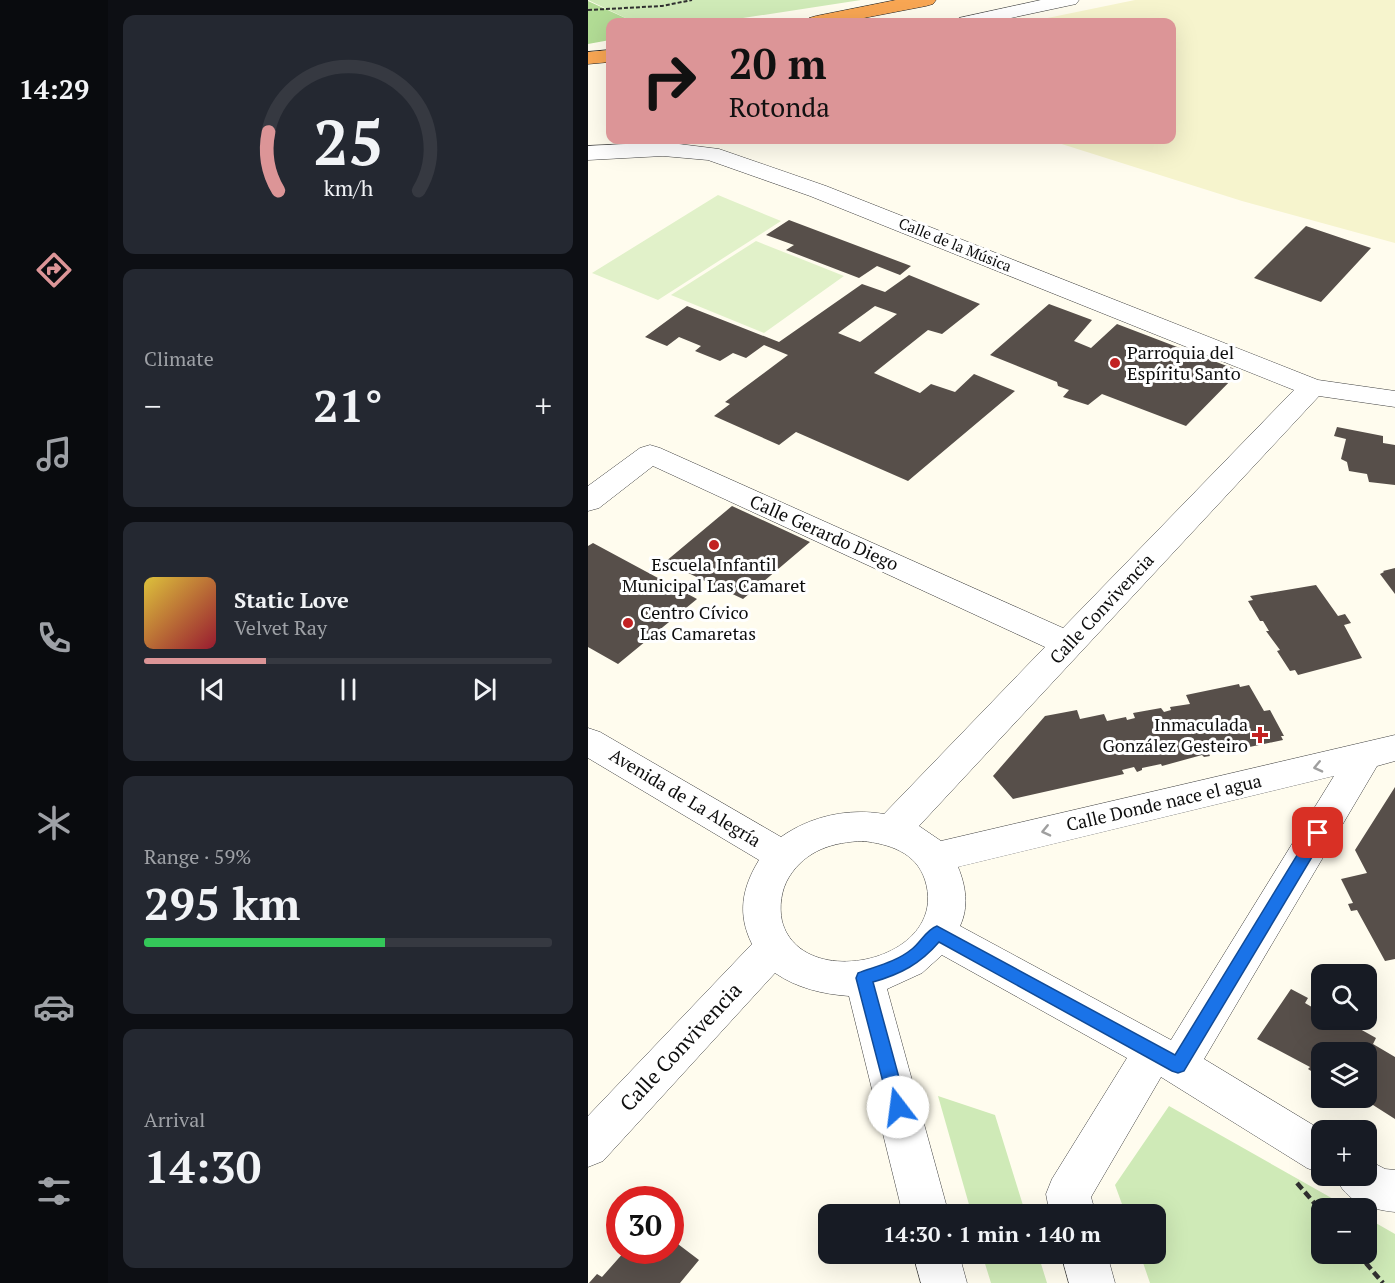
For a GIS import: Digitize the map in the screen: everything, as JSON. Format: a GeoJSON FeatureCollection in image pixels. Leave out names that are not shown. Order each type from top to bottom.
{"type":"FeatureCollection","features":[{"type":"Feature","properties":{"kind":"highway"},"geometry":{"type":"LineString","coordinates":[[836,18],[926,0]]}},
{"type":"Feature","properties":{"kind":"highway"},"geometry":{"type":"LineString","coordinates":[[588,58],[606,56]]}},
{"type":"Feature","properties":{"kind":"street"},"geometry":{"type":"LineString","coordinates":[[985,18],[1069,0]]}},
{"type":"Feature","properties":{"kind":"street","name":"Calle de la Música"},"geometry":{"type":"LineString","coordinates":[[588,153],[664,145],[711,154],[818,191],[1312,387],[1395,399]]}},
{"type":"Feature","properties":{"kind":"street","name":"Calle Convivencia"},"geometry":{"type":"LineString","coordinates":[[892,830],[1312,387]]}},
{"type":"Feature","properties":{"kind":"street","name":"Calle Gerardo Diego"},"geometry":{"type":"LineString","coordinates":[[588,501],[650,454],[1068,644]]}},
{"type":"Feature","properties":{"kind":"street","name":"Avenida de La Alegría"},"geometry":{"type":"LineString","coordinates":[[588,741],[783,856]]}},
{"type":"Feature","properties":{"kind":"street"},"geometry":{"type":"LineString","coordinates":[[1070,1204],[1068,1194],[1380,752]]}},
{"type":"Feature","properties":{"kind":"street","name":"Calle Donde nace el agua"},"geometry":{"type":"LineString","coordinates":[[934,858],[1380,752]]}},
{"type":"Feature","properties":{"kind":"street"},"geometry":{"type":"LineString","coordinates":[[863,825],[892,830],[915,841],[934,858],[945,881],[947,907],[937,933],[919,954],[894,969],[864,978],[838,979],[812,974],[791,963],[774,947],[762,924],[760,901],[767,877],[783,856],[805,839],[833,828],[863,825]]}},
{"type":"Feature","properties":{"kind":"street"},"geometry":{"type":"LineString","coordinates":[[937,933],[1166,1058],[1311,1147]]}},
{"type":"Feature","properties":{"kind":"street","name":"Calle Convivencia"},"geometry":{"type":"LineString","coordinates":[[588,1147],[774,947]]}},
{"type":"Feature","properties":{"kind":"street"},"geometry":{"type":"LineString","coordinates":[[864,978],[923,1204]]}},
{"type":"Feature","properties":{"kind":"street"},"geometry":{"type":"LineString","coordinates":[[1373,1186],[1378,1189],[1395,1191]]}},
{"type":"Feature","properties":{"kind":"street"},"geometry":{"type":"LineString","coordinates":[[939,1264],[944,1283]]}},
{"type":"Feature","properties":{"kind":"street"},"geometry":{"type":"LineString","coordinates":[[1087,1264],[1092,1283]]}},
{"type":"Feature","properties":{"kind":"path"},"geometry":{"type":"LineString","coordinates":[[588,10],[662,6],[692,0]]}},
{"type":"Feature","properties":{"kind":"path"},"geometry":{"type":"LineString","coordinates":[[1367,1264],[1383,1283]]}},
{"type":"Feature","properties":{"kind":"shaded area"},"geometry":{"type":"Polygon","coordinates":[[[1135,0],[1395,0],[1395,243],[1242,201],[1062,144],[1176,144],[1176,18],[1047,18],[1135,0]]]}},
{"type":"Feature","properties":{"kind":"green space"},"geometry":{"type":"Polygon","coordinates":[[[588,0],[861,0],[743,18],[626,18],[588,0]]]}},
{"type":"Feature","properties":{"kind":"green space"},"geometry":{"type":"Polygon","coordinates":[[[588,1],[625,18],[606,18],[606,41],[588,44],[588,1]]]}},
{"type":"Feature","properties":{"kind":"green space"},"geometry":{"type":"Polygon","coordinates":[[[718,195],[781,221],[658,300],[592,273],[718,195]]]}},
{"type":"Feature","properties":{"kind":"green space"},"geometry":{"type":"Polygon","coordinates":[[[756,241],[844,276],[764,333],[671,295],[756,241]]]}},
{"type":"Feature","properties":{"kind":"green space"},"geometry":{"type":"Polygon","coordinates":[[[938,1096],[995,1115],[1023,1204],[969,1204],[938,1096]]]}},
{"type":"Feature","properties":{"kind":"green space"},"geometry":{"type":"Polygon","coordinates":[[[1169,1106],[1332,1198],[1311,1198],[1311,1264],[1377,1264],[1377,1224],[1395,1234],[1395,1283],[1150,1283],[1143,1264],[1166,1264],[1166,1204],[1122,1204],[1115,1185],[1169,1106]]]}},
{"type":"Feature","properties":{"kind":"green space"},"geometry":{"type":"Polygon","coordinates":[[[985,1264],[1041,1264],[1047,1283],[991,1283],[985,1264]]]}},
{"type":"Feature","properties":{"kind":"building"},"geometry":{"type":"Polygon","coordinates":[[[789,220],[911,266],[900,275],[877,266],[859,278],[786,250],[794,245],[766,235],[789,220]]]}},
{"type":"Feature","properties":{"kind":"building"},"geometry":{"type":"Polygon","coordinates":[[[1306,226],[1371,248],[1321,302],[1254,278],[1306,226]]]}},
{"type":"Feature","properties":{"kind":"building"},"geometry":{"type":"Polygon","coordinates":[[[909,275],[980,304],[942,334],[928,330],[874,373],[920,393],[931,384],[955,392],[974,374],[1015,391],[908,481],[796,432],[779,445],[714,416],[730,404],[725,402],[788,355],[764,345],[746,358],[733,353],[720,361],[695,351],[701,346],[679,337],[667,346],[645,337],[687,306],[779,342],[862,284],[885,292],[909,275]],[[875,306],[838,333],[860,342],[897,314],[875,306]]]}},
{"type":"Feature","properties":{"kind":"building","name":"Parroquia del Espíritu Santo"},"geometry":{"type":"Polygon","coordinates":[[[1049,304],[1092,320],[1074,341],[1091,348],[1117,324],[1240,371],[1186,426],[1102,394],[1088,405],[1063,397],[1069,390],[1058,386],[1057,382],[990,355],[1049,304]]]}},
{"type":"Feature","properties":{"kind":"building"},"geometry":{"type":"Polygon","coordinates":[[[1337,427],[1383,436],[1383,443],[1395,445],[1395,485],[1369,482],[1367,474],[1349,471],[1347,462],[1341,459],[1346,439],[1334,436],[1337,427]]]}},
{"type":"Feature","properties":{"kind":"building"},"geometry":{"type":"Polygon","coordinates":[[[732,506],[810,542],[743,599],[665,562],[732,506]]]}},
{"type":"Feature","properties":{"kind":"building","name":"Centro Cívico Las Camaretas"},"geometry":{"type":"Polygon","coordinates":[[[593,543],[697,599],[618,664],[588,647],[588,546],[593,543]]]}},
{"type":"Feature","properties":{"kind":"building"},"geometry":{"type":"Polygon","coordinates":[[[1395,568],[1395,594],[1380,574],[1395,568]]]}},
{"type":"Feature","properties":{"kind":"building"},"geometry":{"type":"Polygon","coordinates":[[[1316,585],[1338,616],[1345,614],[1351,623],[1344,625],[1362,658],[1298,675],[1295,670],[1290,671],[1277,651],[1280,650],[1266,631],[1269,631],[1263,621],[1260,621],[1248,601],[1253,600],[1250,596],[1316,585]]]}},
{"type":"Feature","properties":{"kind":"building"},"geometry":{"type":"Polygon","coordinates":[[[1239,684],[1240,687],[1249,685],[1264,711],[1270,710],[1284,736],[1281,736],[1283,740],[1221,753],[1220,749],[1208,752],[1210,756],[1202,755],[1162,766],[1161,764],[1142,768],[1137,772],[1134,767],[1122,770],[1124,774],[1013,799],[993,776],[1045,716],[1077,710],[1080,719],[1104,714],[1107,721],[1126,717],[1127,720],[1135,718],[1133,713],[1161,708],[1164,712],[1171,710],[1170,707],[1190,704],[1186,695],[1239,684]]]}},
{"type":"Feature","properties":{"kind":"building"},"geometry":{"type":"Polygon","coordinates":[[[1395,787],[1395,959],[1385,961],[1357,910],[1351,911],[1348,904],[1353,903],[1341,879],[1367,873],[1355,850],[1395,787]]]}},
{"type":"Feature","properties":{"kind":"building"},"geometry":{"type":"Polygon","coordinates":[[[1291,989],[1308,998],[1305,1003],[1311,1007],[1311,1030],[1362,1030],[1376,1038],[1374,1042],[1311,1042],[1311,1071],[1308,1069],[1310,1067],[1257,1039],[1291,989]]]}},
{"type":"Feature","properties":{"kind":"building"},"geometry":{"type":"Polygon","coordinates":[[[1377,1046],[1395,1057],[1395,1119],[1377,1108],[1377,1046]]]}},
{"type":"Feature","properties":{"kind":"building"},"geometry":{"type":"Polygon","coordinates":[[[684,1249],[699,1260],[680,1283],[589,1283],[597,1274],[602,1277],[614,1264],[684,1264],[684,1249]]]}},
{"type":"Feature","properties":{"kind":"place","name":"Parroquia del Espíritu Santo"},"geometry":{"type":"Point","coordinates":[1115,363]}},
{"type":"Feature","properties":{"kind":"place","name":"Escuela Infantil Municipal Las Camaret"},"geometry":{"type":"Point","coordinates":[714,545]}},
{"type":"Feature","properties":{"kind":"place","name":"Centro Cívico Las Camaretas"},"geometry":{"type":"Point","coordinates":[628,623]}},
{"type":"Feature","properties":{"kind":"place","name":"Inmaculada González Gesteiro"},"geometry":{"type":"Point","coordinates":[1260,735]}},
{"type":"Feature","properties":{"kind":"route"},"geometry":{"type":"LineString","coordinates":[[898,1107],[864,978],[894,969],[919,954],[937,933],[1178,1065],[1318,833]]}}]}
